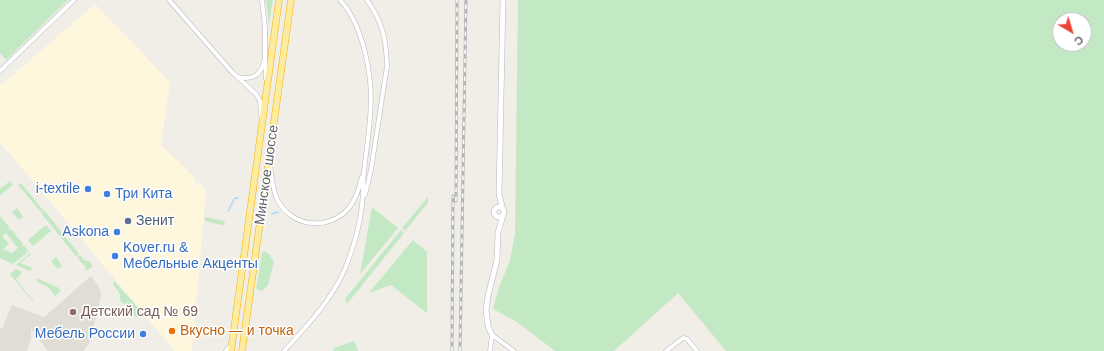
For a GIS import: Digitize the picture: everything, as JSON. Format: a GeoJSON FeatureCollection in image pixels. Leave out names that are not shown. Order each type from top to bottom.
{"type":"FeatureCollection","features":[{"type":"Feature","properties":{"kind":"highway","name":"Минское шоссе"},"geometry":{"type":"LineString","coordinates":[[231,348],[280,0]]}},
{"type":"Feature","properties":{"kind":"highway","name":"Минское шоссе"},"geometry":{"type":"LineString","coordinates":[[242,351],[291,0]]}},
{"type":"Feature","properties":{"kind":"street"},"geometry":{"type":"LineString","coordinates":[[0,71],[74,0]]}},
{"type":"Feature","properties":{"kind":"street"},"geometry":{"type":"LineString","coordinates":[[169,0],[232,72],[256,94],[260,101],[262,124]]}},
{"type":"Feature","properties":{"kind":"street"},"geometry":{"type":"LineString","coordinates":[[238,77],[248,79],[254,77],[260,71],[263,64],[265,28],[262,0]]}},
{"type":"Feature","properties":{"kind":"street"},"geometry":{"type":"LineString","coordinates":[[340,0],[354,20],[362,41],[370,76],[370,111],[362,206]]}},
{"type":"Feature","properties":{"kind":"street"},"geometry":{"type":"LineString","coordinates":[[284,351],[321,310],[334,290],[350,256],[357,230],[371,170],[387,66],[382,26],[367,0]]}},
{"type":"Feature","properties":{"kind":"street"},"geometry":{"type":"LineString","coordinates":[[498,233],[503,212],[499,194],[503,0]]}},
{"type":"Feature","properties":{"kind":"street"},"geometry":{"type":"LineString","coordinates":[[264,56],[267,90]]}},
{"type":"Feature","properties":{"kind":"street"},"geometry":{"type":"LineString","coordinates":[[269,155],[272,183],[277,198],[281,206],[287,212],[302,222],[328,222],[335,220],[344,214],[355,198],[364,171]]}},
{"type":"Feature","properties":{"kind":"street"},"geometry":{"type":"LineString","coordinates":[[499,194],[494,212],[498,226],[496,260],[488,296],[486,320],[492,335],[514,351]]}},
{"type":"Feature","properties":{"kind":"street"},"geometry":{"type":"LineString","coordinates":[[494,212],[499,207],[503,212]]}},
{"type":"Feature","properties":{"kind":"street"},"geometry":{"type":"LineString","coordinates":[[494,212],[499,218],[503,212]]}},
{"type":"Feature","properties":{"kind":"street"},"geometry":{"type":"LineString","coordinates":[[490,351],[492,335]]}},
{"type":"Feature","properties":{"kind":"street"},"geometry":{"type":"LineString","coordinates":[[666,351],[683,338],[687,339],[697,351]]}},
{"type":"Feature","properties":{"kind":"street"},"geometry":{"type":"LineString","coordinates":[[226,351],[231,348]]}},
{"type":"Feature","properties":{"kind":"shaded area"},"geometry":{"type":"Polygon","coordinates":[[[95,4],[170,82],[161,145],[195,178],[194,182],[200,184],[206,191],[192,351],[175,351],[0,143],[0,86],[95,4]]]}},
{"type":"Feature","properties":{"kind":"shaded area","name":"Детский сад № 69"},"geometry":{"type":"Polygon","coordinates":[[[91,276],[98,285],[101,296],[89,344],[83,351],[48,351],[31,329],[31,340],[27,351],[0,351],[0,328],[2,329],[12,305],[44,317],[91,276]]]}},
{"type":"Feature","properties":{"kind":"green space"},"geometry":{"type":"Polygon","coordinates":[[[0,0],[68,0],[6,60],[0,53],[0,0]]]}},
{"type":"Feature","properties":{"kind":"green space"},"geometry":{"type":"Polygon","coordinates":[[[266,0],[273,0],[269,25],[266,0]]]}},
{"type":"Feature","properties":{"kind":"green space"},"geometry":{"type":"Polygon","coordinates":[[[518,0],[1104,0],[1104,351],[726,351],[678,293],[614,351],[555,351],[517,322],[493,309],[499,287],[510,261],[515,233],[518,0]]]}},
{"type":"Feature","properties":{"kind":"green space"},"geometry":{"type":"Polygon","coordinates":[[[10,181],[13,185],[0,195],[0,189],[10,181]]]}},
{"type":"Feature","properties":{"kind":"green space"},"geometry":{"type":"Polygon","coordinates":[[[21,183],[43,210],[41,212],[18,185],[21,183]]]}},
{"type":"Feature","properties":{"kind":"green space"},"geometry":{"type":"Polygon","coordinates":[[[428,197],[428,203],[405,231],[402,228],[428,197]]]}},
{"type":"Feature","properties":{"kind":"green space"},"geometry":{"type":"Polygon","coordinates":[[[372,207],[398,228],[360,274],[372,207]]]}},
{"type":"Feature","properties":{"kind":"green space"},"geometry":{"type":"Polygon","coordinates":[[[17,208],[23,217],[19,220],[12,212],[17,208]]]}},
{"type":"Feature","properties":{"kind":"green space"},"geometry":{"type":"Polygon","coordinates":[[[44,210],[79,254],[76,256],[41,213],[44,210]]]}},
{"type":"Feature","properties":{"kind":"green space"},"geometry":{"type":"Polygon","coordinates":[[[0,216],[10,228],[8,229],[11,229],[23,244],[21,246],[22,247],[24,245],[27,249],[25,251],[29,251],[13,264],[0,258],[0,216]],[[6,233],[2,236],[9,244],[3,249],[12,253],[18,248],[6,233]]]}},
{"type":"Feature","properties":{"kind":"green space"},"geometry":{"type":"Polygon","coordinates":[[[205,217],[224,221],[225,224],[222,225],[205,221],[205,217]]]}},
{"type":"Feature","properties":{"kind":"green space"},"geometry":{"type":"Polygon","coordinates":[[[46,225],[51,231],[33,246],[28,240],[46,225]]]}},
{"type":"Feature","properties":{"kind":"green space"},"geometry":{"type":"Polygon","coordinates":[[[401,230],[404,233],[347,304],[345,299],[401,230]]]}},
{"type":"Feature","properties":{"kind":"green space"},"geometry":{"type":"Polygon","coordinates":[[[413,240],[427,252],[427,313],[391,285],[369,293],[413,240]]]}},
{"type":"Feature","properties":{"kind":"green space"},"geometry":{"type":"Polygon","coordinates":[[[264,251],[268,253],[274,261],[268,285],[262,291],[256,289],[262,253],[264,251]]]}},
{"type":"Feature","properties":{"kind":"green space"},"geometry":{"type":"Polygon","coordinates":[[[30,253],[31,254],[20,263],[33,268],[30,271],[16,265],[30,253]]]}},
{"type":"Feature","properties":{"kind":"green space"},"geometry":{"type":"Polygon","coordinates":[[[80,255],[85,261],[89,261],[92,265],[92,267],[86,271],[86,268],[77,257],[80,255]]]}},
{"type":"Feature","properties":{"kind":"green space"},"geometry":{"type":"Polygon","coordinates":[[[56,257],[62,266],[58,269],[51,261],[56,257]]]}},
{"type":"Feature","properties":{"kind":"green space"},"geometry":{"type":"Polygon","coordinates":[[[16,269],[22,273],[16,279],[34,302],[10,274],[16,269]]]}},
{"type":"Feature","properties":{"kind":"green space"},"geometry":{"type":"Polygon","coordinates":[[[36,278],[57,287],[61,291],[55,296],[47,286],[39,283],[36,278]]]}},
{"type":"Feature","properties":{"kind":"green space"},"geometry":{"type":"Polygon","coordinates":[[[114,281],[142,312],[139,317],[136,317],[120,300],[120,294],[113,284],[114,281]]]}},
{"type":"Feature","properties":{"kind":"green space"},"geometry":{"type":"Polygon","coordinates":[[[354,341],[358,351],[333,351],[334,348],[354,341]]]}},
{"type":"Feature","properties":{"kind":"waterway"},"geometry":{"type":"LineString","coordinates":[[228,211],[235,198],[238,198]]}},
{"type":"Feature","properties":{"kind":"waterway"},"geometry":{"type":"LineString","coordinates":[[272,214],[278,212]]}},
{"type":"Feature","properties":{"kind":"railway"},"geometry":{"type":"LineString","coordinates":[[456,201],[457,0]]}},
{"type":"Feature","properties":{"kind":"railway"},"geometry":{"type":"LineString","coordinates":[[460,351],[466,0]]}},
{"type":"Feature","properties":{"kind":"railway"},"geometry":{"type":"LineString","coordinates":[[452,351],[453,196]]}},
{"type":"Feature","properties":{"kind":"place","name":"i-textile"},"geometry":{"type":"Point","coordinates":[88,189]}},
{"type":"Feature","properties":{"kind":"place","name":"Три Кита"},"geometry":{"type":"Point","coordinates":[107,194]}},
{"type":"Feature","properties":{"kind":"place","name":"Зенит"},"geometry":{"type":"Point","coordinates":[128,221]}},
{"type":"Feature","properties":{"kind":"place","name":"Askona"},"geometry":{"type":"Point","coordinates":[117,232]}},
{"type":"Feature","properties":{"kind":"place","name":"Kover.ru & Мебельные Акценты"},"geometry":{"type":"Point","coordinates":[115,256]}},
{"type":"Feature","properties":{"kind":"place","name":"Детский сад № 69"},"geometry":{"type":"Point","coordinates":[73,312]}},
{"type":"Feature","properties":{"kind":"place","name":"Вкусно — и точка"},"geometry":{"type":"Point","coordinates":[172,331]}},
{"type":"Feature","properties":{"kind":"place","name":"Мебель России"},"geometry":{"type":"Point","coordinates":[143,334]}}]}
